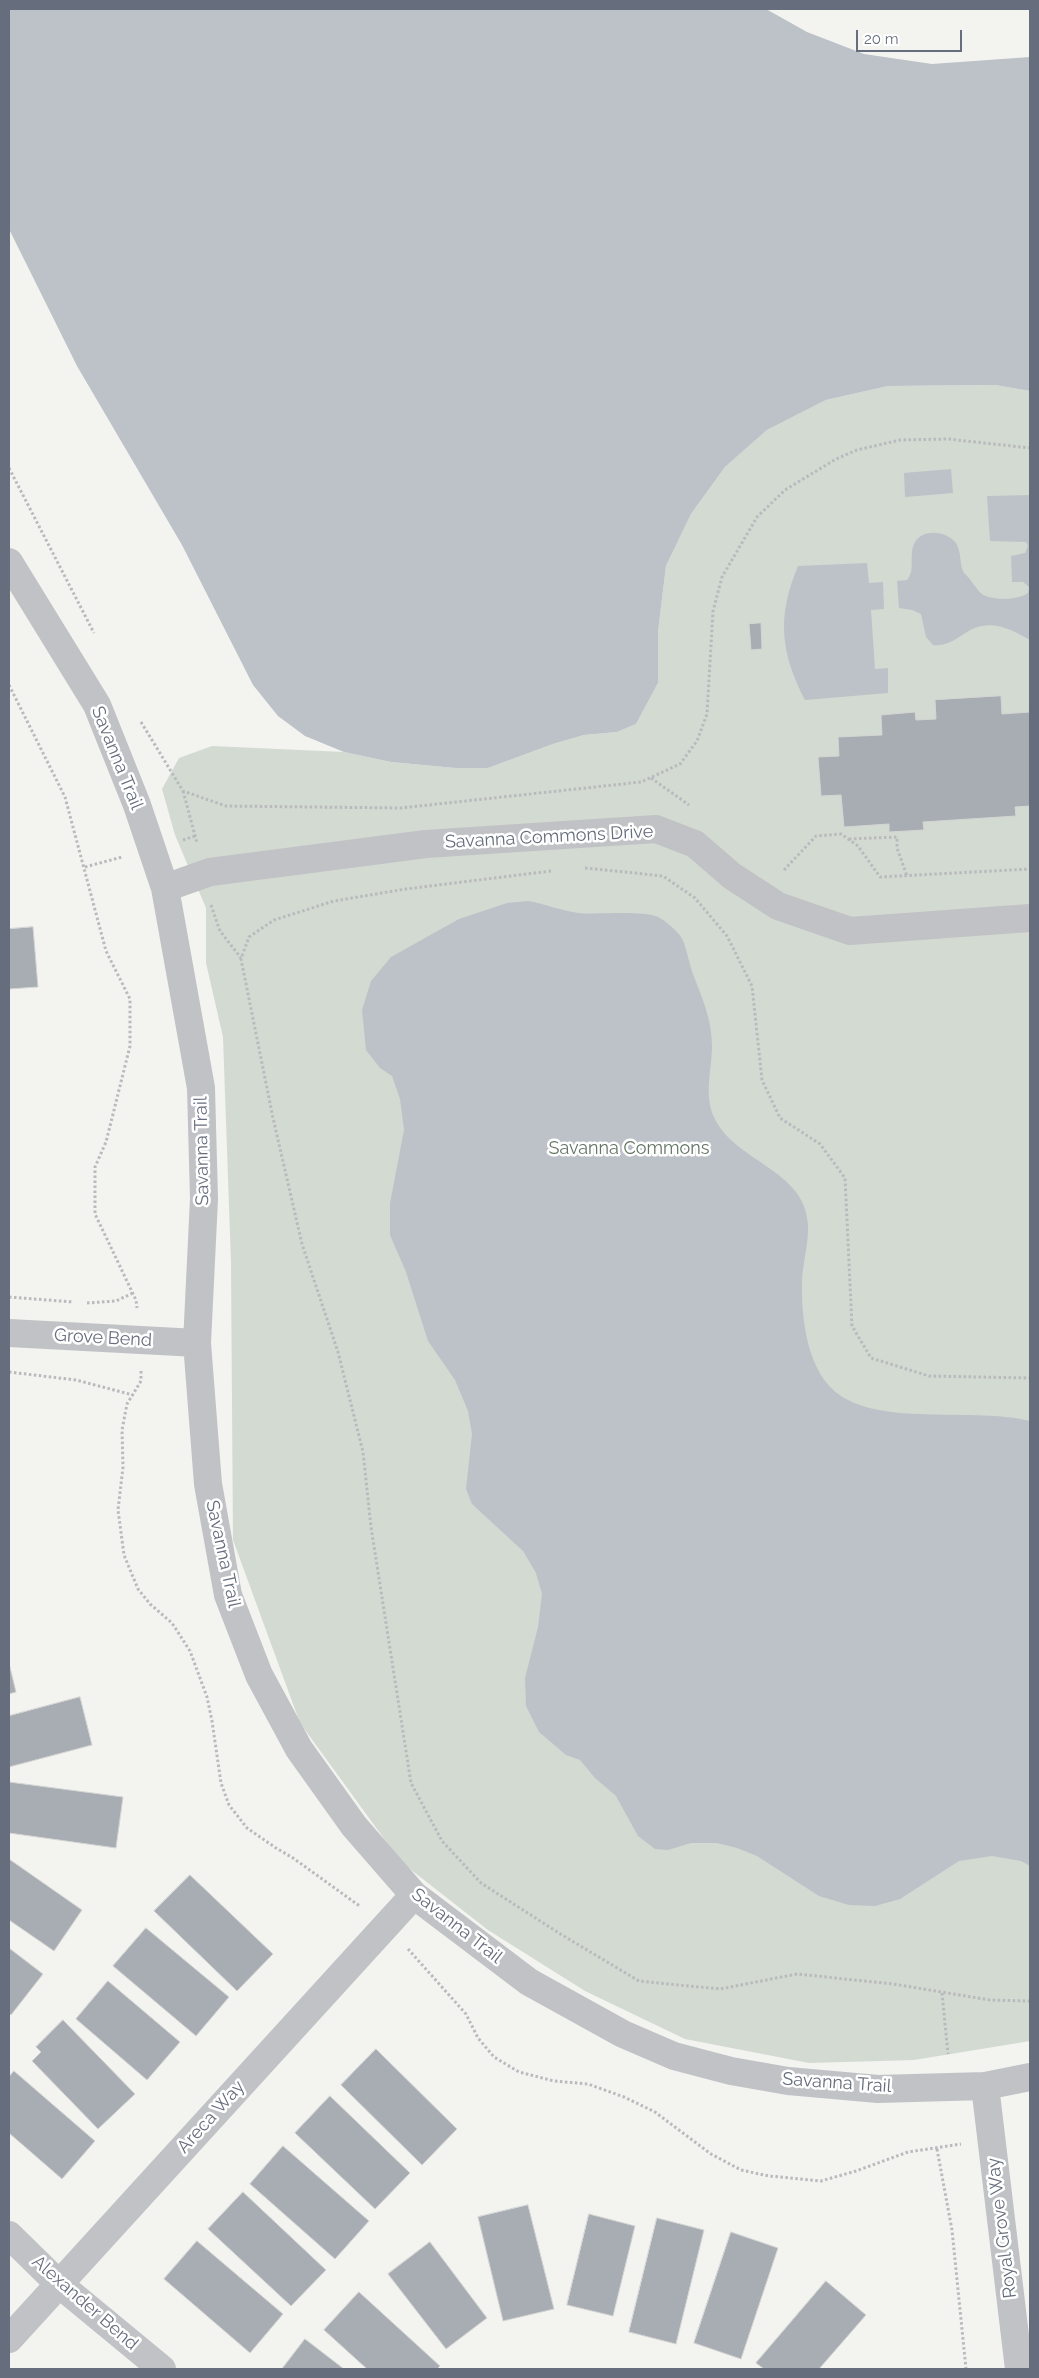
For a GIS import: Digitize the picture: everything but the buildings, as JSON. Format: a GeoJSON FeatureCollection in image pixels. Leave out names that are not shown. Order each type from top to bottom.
{"type":"FeatureCollection","features":[{"type":"Feature","properties":{"kind":"street","name":"Savanna Trail"},"geometry":{"type":"LineString","coordinates":[[9,562],[97,705],[137,804],[165,888],[201,1088],[204,1199],[197,1343],[208,1484],[228,1594],[259,1675],[299,1749],[354,1826],[414,1895],[529,1982],[623,2034],[674,2056],[731,2071],[788,2081],[878,2089],[985,2086],[1030,2077]]}},
{"type":"Feature","properties":{"kind":"street","name":"Savanna Commons Drive"},"geometry":{"type":"LineString","coordinates":[[165,888],[210,872],[426,844],[656,829],[695,844],[732,876],[778,906],[850,931],[1030,918]]}},
{"type":"Feature","properties":{"kind":"street","name":"Grove Bend"},"geometry":{"type":"LineString","coordinates":[[9,1332],[197,1343]]}},
{"type":"Feature","properties":{"kind":"street","name":"Areca Way"},"geometry":{"type":"LineString","coordinates":[[9,2339],[414,1895]]}},
{"type":"Feature","properties":{"kind":"street","name":"Royal Grove Way"},"geometry":{"type":"LineString","coordinates":[[985,2086],[1019,2369]]}},
{"type":"Feature","properties":{"kind":"street","name":"Alexander Bend"},"geometry":{"type":"LineString","coordinates":[[9,2235],[59,2284],[162,2369]]}},
{"type":"Feature","properties":{"kind":"path"},"geometry":{"type":"LineString","coordinates":[[140,721],[183,791],[226,806],[400,808],[641,782],[680,764],[697,741],[707,714],[713,611],[722,577],[756,517],[785,490],[850,453],[900,440],[948,439],[1030,448]]}},
{"type":"Feature","properties":{"kind":"path"},"geometry":{"type":"LineString","coordinates":[[9,468],[96,637]]}},
{"type":"Feature","properties":{"kind":"path"},"geometry":{"type":"LineString","coordinates":[[9,685],[65,798],[106,951],[130,999],[130,1046],[106,1142],[96,1167],[95,1214],[136,1300],[139,1340],[141,1380],[128,1404],[122,1430],[123,1467],[118,1510],[124,1555],[138,1589],[150,1604],[172,1623],[193,1658],[207,1698],[221,1783],[229,1805],[247,1828],[352,1899],[416,1957],[431,1978],[466,2014],[478,2038],[494,2057],[519,2072],[554,2081],[588,2084],[624,2097],[655,2112],[711,2154],[741,2170],[769,2176],[821,2181],[856,2171],[908,2152],[937,2149],[991,2138]]}},
{"type":"Feature","properties":{"kind":"path"},"geometry":{"type":"LineString","coordinates":[[651,778],[693,808]]}},
{"type":"Feature","properties":{"kind":"path"},"geometry":{"type":"LineString","coordinates":[[783,871],[816,836],[841,834],[858,846],[880,877],[1030,869]]}},
{"type":"Feature","properties":{"kind":"path"},"geometry":{"type":"LineString","coordinates":[[849,839],[897,837],[897,848],[907,876]]}},
{"type":"Feature","properties":{"kind":"path"},"geometry":{"type":"LineString","coordinates":[[576,868],[663,876],[695,898],[727,936],[752,986],[762,1080],[780,1118],[820,1144],[845,1178],[852,1326],[871,1358],[929,1376],[1030,1378]]}},
{"type":"Feature","properties":{"kind":"path"},"geometry":{"type":"LineString","coordinates":[[557,870],[406,889],[334,901],[274,920],[249,937],[241,959],[249,1008],[272,1118],[302,1244],[338,1352],[363,1452],[371,1528],[411,1783],[442,1841],[481,1883],[562,1936],[639,1981],[720,1989],[797,1974],[894,1984],[990,2000],[1030,2001]]}},
{"type":"Feature","properties":{"kind":"path"},"geometry":{"type":"LineString","coordinates":[[86,1303],[116,1301],[133,1293]]}},
{"type":"Feature","properties":{"kind":"path"},"geometry":{"type":"LineString","coordinates":[[9,1296],[77,1302]]}},
{"type":"Feature","properties":{"kind":"path"},"geometry":{"type":"LineString","coordinates":[[9,1372],[76,1380],[133,1395]]}},
{"type":"Feature","properties":{"kind":"path"},"geometry":{"type":"LineString","coordinates":[[937,2149],[952,2230],[966,2369]]}},
{"type":"Feature","properties":{"kind":"green space","name":"Savanna Commons"},"geometry":{"type":"Polygon","coordinates":[[[995,385],[1030,391],[1030,2041],[914,2060],[809,2063],[685,2039],[585,1991],[488,1930],[401,1862],[300,1723],[233,1540],[231,1262],[223,1037],[206,963],[206,908],[175,835],[162,789],[179,758],[212,746],[344,752],[391,762],[455,768],[488,768],[553,744],[584,735],[617,732],[636,724],[658,683],[658,632],[666,566],[691,514],[725,467],[767,430],[826,400],[888,386],[995,385]]]}},
{"type":"Feature","properties":{"kind":"shaded area"},"geometry":{"type":"Polygon","coordinates":[[[9,9],[766,9],[807,32],[864,54],[932,64],[1030,57],[1030,391],[995,385],[888,386],[826,400],[767,430],[725,467],[691,514],[666,566],[658,632],[658,683],[636,724],[617,732],[584,735],[553,744],[488,768],[455,768],[391,762],[344,752],[305,736],[278,716],[253,685],[182,545],[77,366],[9,229],[9,9]]]}},
{"type":"Feature","properties":{"kind":"shaded area"},"geometry":{"type":"Polygon","coordinates":[[[951,469],[953,493],[905,497],[904,473],[951,469]]]}},
{"type":"Feature","properties":{"kind":"shaded area"},"geometry":{"type":"Polygon","coordinates":[[[1030,495],[1030,640],[1004,628],[990,625],[975,628],[945,644],[933,645],[926,637],[921,614],[899,608],[897,581],[907,580],[910,576],[912,552],[915,542],[929,533],[947,536],[958,547],[964,573],[982,594],[999,599],[1024,595],[1028,593],[1029,587],[1023,582],[1012,582],[1011,556],[1025,553],[1028,546],[1026,542],[990,541],[987,496],[1030,495]]]}},
{"type":"Feature","properties":{"kind":"shaded area"},"geometry":{"type":"Polygon","coordinates":[[[867,563],[869,583],[883,582],[884,609],[871,610],[875,669],[888,668],[888,693],[805,700],[790,666],[784,634],[787,601],[798,566],[867,563]]]}},
{"type":"Feature","properties":{"kind":"shaded area"},"geometry":{"type":"Polygon","coordinates":[[[528,901],[579,913],[651,915],[664,921],[681,937],[706,1009],[712,1036],[709,1101],[715,1119],[725,1134],[738,1146],[783,1178],[795,1191],[804,1206],[808,1224],[802,1280],[805,1328],[813,1360],[820,1374],[830,1386],[841,1396],[860,1405],[882,1411],[983,1415],[1030,1421],[1030,1866],[1021,1861],[992,1856],[959,1861],[900,1899],[875,1906],[849,1905],[819,1896],[757,1856],[737,1848],[717,1843],[691,1843],[668,1850],[655,1849],[638,1836],[616,1796],[595,1778],[580,1760],[566,1755],[539,1732],[526,1706],[525,1678],[538,1627],[542,1594],[536,1573],[523,1551],[472,1504],[466,1489],[472,1434],[468,1411],[455,1380],[428,1341],[406,1272],[390,1235],[390,1203],[404,1130],[400,1099],[392,1076],[380,1068],[366,1050],[362,1010],[371,981],[391,957],[459,919],[507,903],[528,901]]]}}]}
